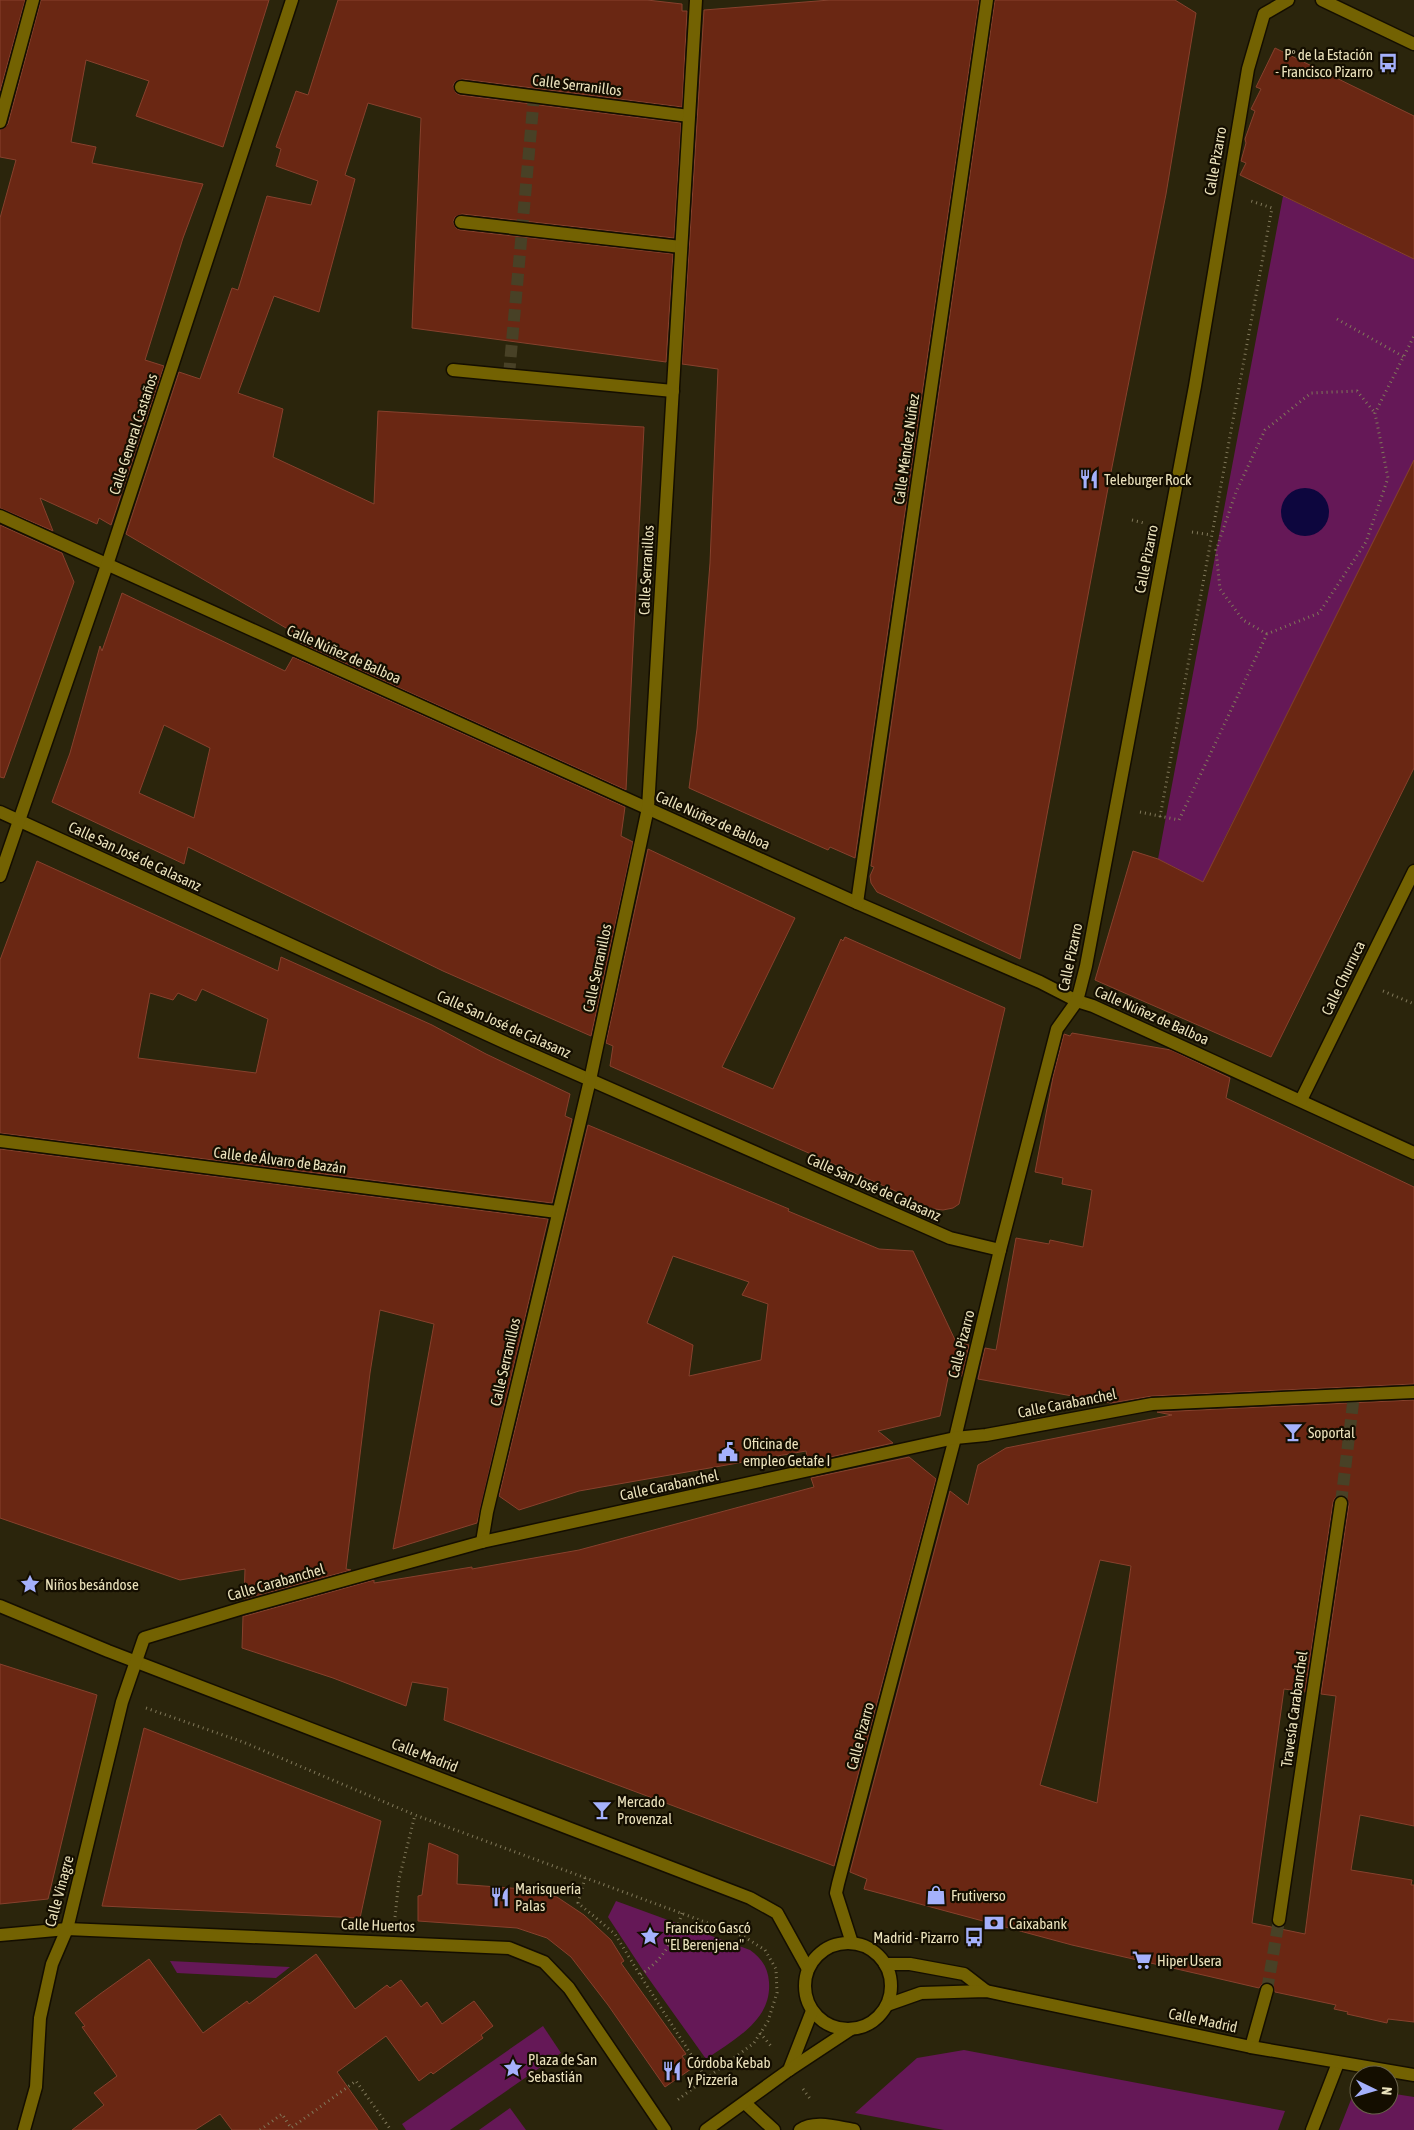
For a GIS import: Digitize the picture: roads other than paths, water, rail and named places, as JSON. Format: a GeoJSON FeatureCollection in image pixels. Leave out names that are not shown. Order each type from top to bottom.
{"type":"FeatureCollection","features":[{"type":"Feature","properties":{"kind":"street"},"geometry":{"type":"LineString","coordinates":[[0,122],[33,0]]}},
{"type":"Feature","properties":{"kind":"street","name":"Calle General Castaños"},"geometry":{"type":"LineString","coordinates":[[0,876],[107,565],[292,0]]}},
{"type":"Feature","properties":{"kind":"street","name":"Calle Serranillos"},"geometry":{"type":"LineString","coordinates":[[482,1542],[487,1512],[557,1212],[590,1080],[648,808],[696,0]]}},
{"type":"Feature","properties":{"kind":"street","name":"Calle Méndez Núñez"},"geometry":{"type":"LineString","coordinates":[[857,903],[987,0]]}},
{"type":"Feature","properties":{"kind":"street","name":"Calle Pizarro"},"geometry":{"type":"LineString","coordinates":[[852,1943],[836,1893],[955,1438],[1000,1250],[1057,1029],[1077,1001],[1086,966],[1195,386],[1248,69],[1264,14],[1288,0]]}},
{"type":"Feature","properties":{"kind":"street"},"geometry":{"type":"LineString","coordinates":[[1322,0],[1414,44]]}},
{"type":"Feature","properties":{"kind":"street","name":"Calle Serranillos"},"geometry":{"type":"LineString","coordinates":[[461,87],[689,116]]}},
{"type":"Feature","properties":{"kind":"street"},"geometry":{"type":"LineString","coordinates":[[461,222],[682,247]]}},
{"type":"Feature","properties":{"kind":"street"},"geometry":{"type":"LineString","coordinates":[[453,370],[673,391]]}},
{"type":"Feature","properties":{"kind":"street","name":"Calle Núñez de Balboa"},"geometry":{"type":"LineString","coordinates":[[0,516],[857,903],[1040,982],[1077,1001],[1094,1006],[1414,1153]]}},
{"type":"Feature","properties":{"kind":"street","name":"Calle San José de Calasanz"},"geometry":{"type":"LineString","coordinates":[[0,812],[590,1080],[950,1238],[1000,1250]]}},
{"type":"Feature","properties":{"kind":"street","name":"Calle Churruca"},"geometry":{"type":"LineString","coordinates":[[1301,1100],[1414,871]]}},
{"type":"Feature","properties":{"kind":"street","name":"Calle de Álvaro de Bazán"},"geometry":{"type":"LineString","coordinates":[[0,1141],[557,1212]]}},
{"type":"Feature","properties":{"kind":"street","name":"Calle Carabanchel"},"geometry":{"type":"LineString","coordinates":[[137,1662],[144,1638],[243,1608],[482,1542],[955,1438],[986,1435],[1152,1404],[1414,1392]]}},
{"type":"Feature","properties":{"kind":"street","name":"Travesía Carabanchel"},"geometry":{"type":"LineString","coordinates":[[1279,1920],[1341,1504]]}},
{"type":"Feature","properties":{"kind":"street","name":"Calle Madrid"},"geometry":{"type":"LineString","coordinates":[[0,1606],[137,1662],[750,1898],[777,1912],[808,1969]]}},
{"type":"Feature","properties":{"kind":"street","name":"Calle Vinagre"},"geometry":{"type":"LineString","coordinates":[[24,2130],[36,2087],[40,2018],[52,1964],[67,1929],[122,1702],[137,1662]]}},
{"type":"Feature","properties":{"kind":"street","name":"Calle Huertos"},"geometry":{"type":"LineString","coordinates":[[0,1935],[67,1929],[509,1948],[544,1962],[569,1988],[665,2130]]}},
{"type":"Feature","properties":{"kind":"street"},"geometry":{"type":"LineString","coordinates":[[706,2130],[789,2070],[851,2030],[866,2026],[878,2017],[887,2005],[891,1984],[885,1964],[876,1953],[865,1946],[852,1943],[838,1944],[826,1948],[815,1957],[808,1969],[804,1982],[806,1997],[812,2011],[823,2022],[836,2028],[851,2030]]}},
{"type":"Feature","properties":{"kind":"street","name":"Calle Madrid"},"geometry":{"type":"LineString","coordinates":[[885,1964],[910,1964],[964,1974],[986,1991]]}},
{"type":"Feature","properties":{"kind":"street"},"geometry":{"type":"LineString","coordinates":[[1251,2047],[1267,1990]]}},
{"type":"Feature","properties":{"kind":"street","name":"Calle Madrid"},"geometry":{"type":"LineString","coordinates":[[887,2005],[921,1993],[986,1991],[1251,2047],[1338,2063],[1414,2074]]}},
{"type":"Feature","properties":{"kind":"street"},"geometry":{"type":"LineString","coordinates":[[789,2070],[812,2011]]}},
{"type":"Feature","properties":{"kind":"street"},"geometry":{"type":"LineString","coordinates":[[1312,2130],[1338,2063]]}},
{"type":"Feature","properties":{"kind":"street"},"geometry":{"type":"LineString","coordinates":[[745,2103],[774,2130]]}},
{"type":"Feature","properties":{"kind":"street"},"geometry":{"type":"LineString","coordinates":[[800,2130],[808,2125],[815,2125],[854,2130]]}},
{"type":"Feature","properties":{"kind":"tunnel"},"geometry":{"type":"LineString","coordinates":[[509,375],[534,96]]}},
{"type":"Feature","properties":{"kind":"tunnel"},"geometry":{"type":"LineString","coordinates":[[1341,1503],[1354,1395]]}},
{"type":"Feature","properties":{"kind":"tunnel"},"geometry":{"type":"LineString","coordinates":[[1267,1990],[1279,1920]]}},
{"type":"Feature","properties":{"kind":"place","name":"Pº de la Estación - Francisco Pizarro"},"geometry":{"type":"Point","coordinates":[1388,63]}},
{"type":"Feature","properties":{"kind":"place","name":"Teleburger Rock"},"geometry":{"type":"Point","coordinates":[1089,479]}},
{"type":"Feature","properties":{"kind":"place","name":"Soportal"},"geometry":{"type":"Point","coordinates":[1293,1432]}},
{"type":"Feature","properties":{"kind":"place","name":"Oficina de empleo Getafe I"},"geometry":{"type":"Point","coordinates":[728,1452]}},
{"type":"Feature","properties":{"kind":"place","name":"Niños besándose"},"geometry":{"type":"Point","coordinates":[30,1584]}},
{"type":"Feature","properties":{"kind":"place","name":"Mercado Provenzal"},"geometry":{"type":"Point","coordinates":[602,1810]}},
{"type":"Feature","properties":{"kind":"place","name":"Frutiverso"},"geometry":{"type":"Point","coordinates":[936,1895]}},
{"type":"Feature","properties":{"kind":"place","name":"Marisquería Palas"},"geometry":{"type":"Point","coordinates":[500,1897]}},
{"type":"Feature","properties":{"kind":"place","name":"Caixabank"},"geometry":{"type":"Point","coordinates":[994,1923]}},
{"type":"Feature","properties":{"kind":"place","name":"Francisco Gascó \"El Berenjena\""},"geometry":{"type":"Point","coordinates":[650,1936]}},
{"type":"Feature","properties":{"kind":"place","name":"Madrid - Pizarro"},"geometry":{"type":"Point","coordinates":[974,1937]}},
{"type":"Feature","properties":{"kind":"place","name":"Hiper Usera"},"geometry":{"type":"Point","coordinates":[1142,1960]}},
{"type":"Feature","properties":{"kind":"place","name":"Plaza de San Sebastián"},"geometry":{"type":"Point","coordinates":[513,2068]}},
{"type":"Feature","properties":{"kind":"place","name":"Córdoba Kebab y Pizzería"},"geometry":{"type":"Point","coordinates":[672,2071]}}]}
